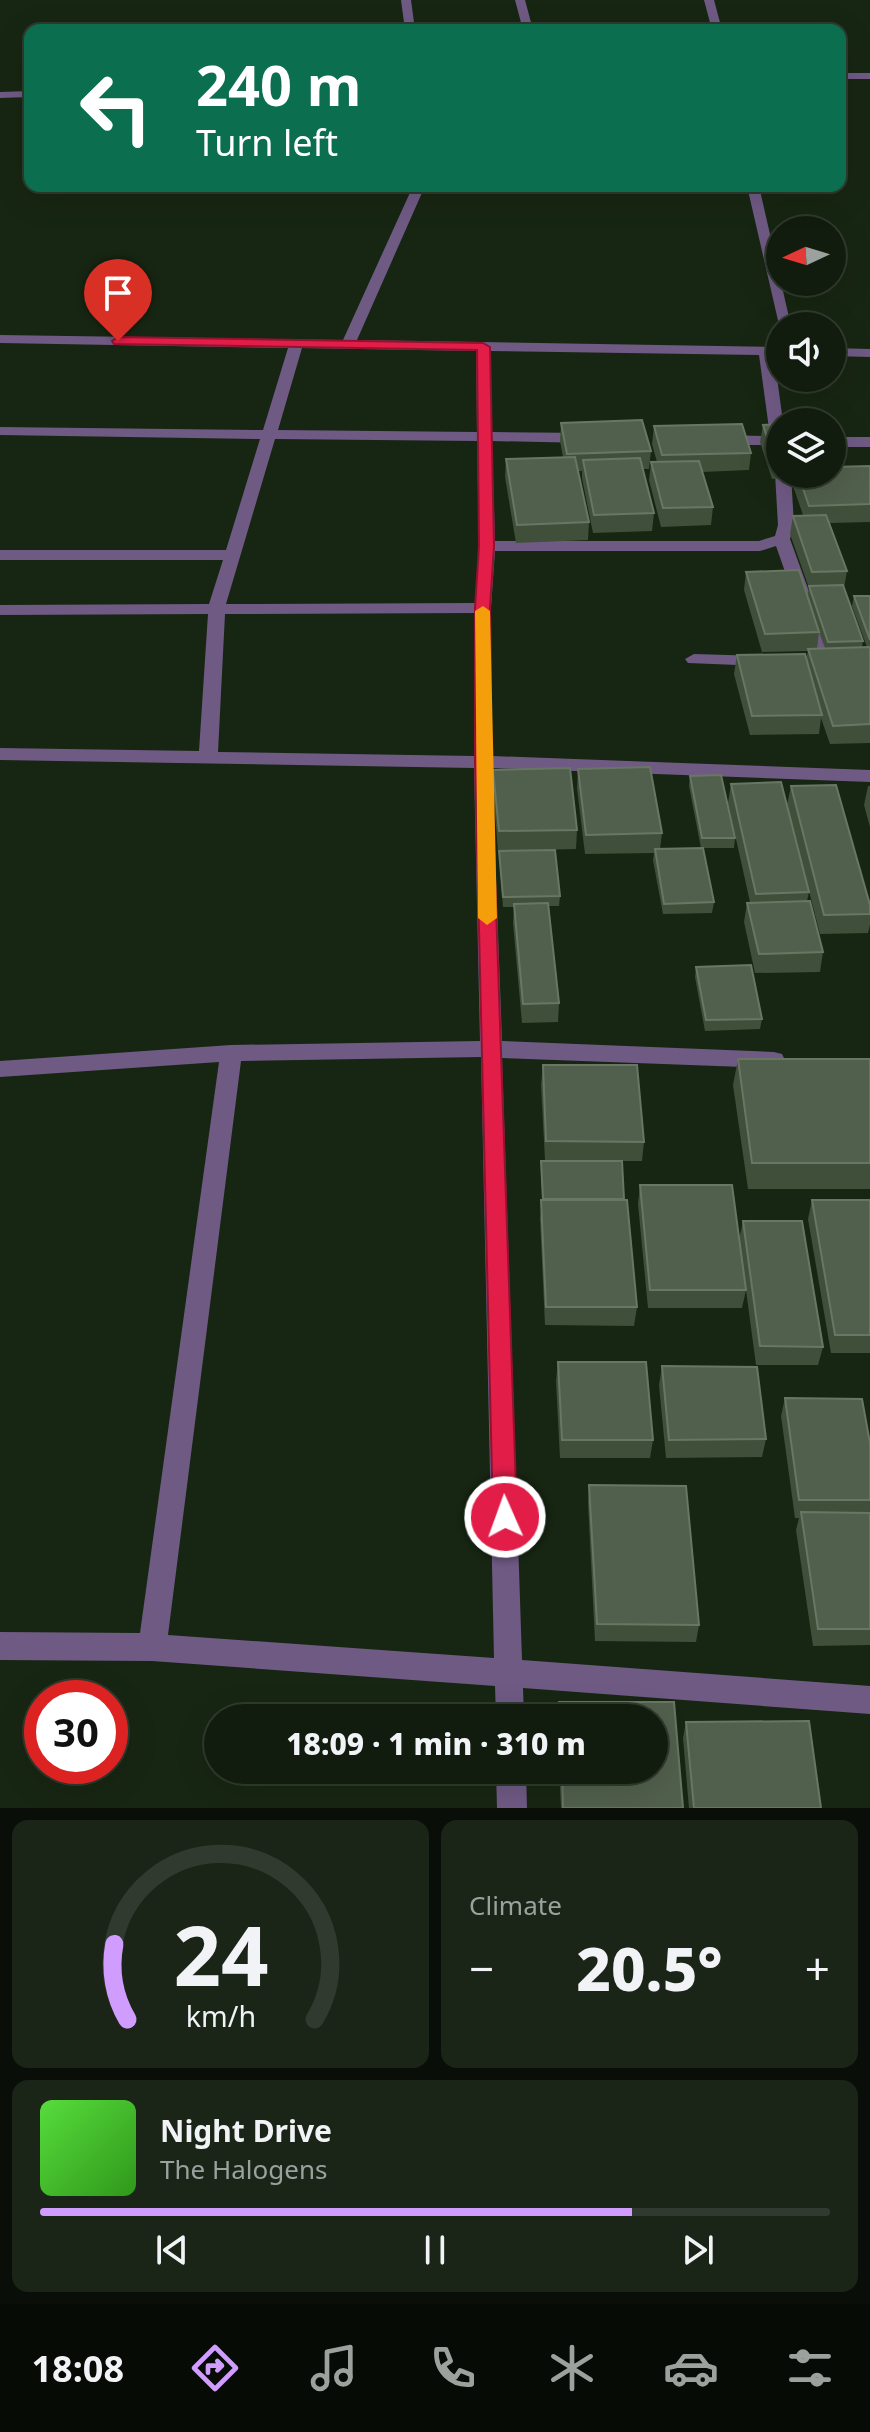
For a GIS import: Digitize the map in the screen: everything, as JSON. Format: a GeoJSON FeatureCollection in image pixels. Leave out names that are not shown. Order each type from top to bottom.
{"type":"FeatureCollection","features":[{"type":"Feature","properties":{"kind":"street"},"geometry":{"type":"LineString","coordinates":[[406,0],[409,24]]}},
{"type":"Feature","properties":{"kind":"street"},"geometry":{"type":"LineString","coordinates":[[520,0],[526,24]]}},
{"type":"Feature","properties":{"kind":"street"},"geometry":{"type":"LineString","coordinates":[[709,0],[715,24]]}},
{"type":"Feature","properties":{"kind":"street"},"geometry":{"type":"LineString","coordinates":[[846,76],[870,76]]}},
{"type":"Feature","properties":{"kind":"street"},"geometry":{"type":"LineString","coordinates":[[0,95],[24,94]]}},
{"type":"Feature","properties":{"kind":"street"},"geometry":{"type":"LineString","coordinates":[[348,345],[416,192]]}},
{"type":"Feature","properties":{"kind":"street"},"geometry":{"type":"LineString","coordinates":[[754,192],[781,312]]}},
{"type":"Feature","properties":{"kind":"street"},"geometry":{"type":"LineString","coordinates":[[0,339],[766,351]]}},
{"type":"Feature","properties":{"kind":"street"},"geometry":{"type":"LineString","coordinates":[[208,757],[217,607],[296,344]]}},
{"type":"Feature","properties":{"kind":"street"},"geometry":{"type":"LineString","coordinates":[[483,347],[487,546],[483,608],[483,762],[510,1704]]}},
{"type":"Feature","properties":{"kind":"street"},"geometry":{"type":"LineString","coordinates":[[846,352],[870,353]]}},
{"type":"Feature","properties":{"kind":"street"},"geometry":{"type":"LineString","coordinates":[[0,431],[607,439]]}},
{"type":"Feature","properties":{"kind":"street"},"geometry":{"type":"LineString","coordinates":[[700,440],[766,445]]}},
{"type":"Feature","properties":{"kind":"street"},"geometry":{"type":"LineString","coordinates":[[846,442],[870,442]]}},
{"type":"Feature","properties":{"kind":"street"},"geometry":{"type":"LineString","coordinates":[[789,488],[782,539],[826,663]]}},
{"type":"Feature","properties":{"kind":"street"},"geometry":{"type":"LineString","coordinates":[[487,546],[760,546],[782,539]]}},
{"type":"Feature","properties":{"kind":"street"},"geometry":{"type":"LineString","coordinates":[[0,555],[232,555]]}},
{"type":"Feature","properties":{"kind":"street"},"geometry":{"type":"LineString","coordinates":[[0,610],[483,608]]}},
{"type":"Feature","properties":{"kind":"street"},"geometry":{"type":"LineString","coordinates":[[694,659],[782,661]]}},
{"type":"Feature","properties":{"kind":"street"},"geometry":{"type":"LineString","coordinates":[[0,754],[483,762],[870,776]]}},
{"type":"Feature","properties":{"kind":"street"},"geometry":{"type":"LineString","coordinates":[[0,1069],[231,1053],[491,1049],[791,1061]]}},
{"type":"Feature","properties":{"kind":"street"},"geometry":{"type":"LineString","coordinates":[[152,1647],[231,1053]]}},
{"type":"Feature","properties":{"kind":"street"},"geometry":{"type":"LineString","coordinates":[[0,1646],[152,1647],[870,1700]]}},
{"type":"Feature","properties":{"kind":"street"},"geometry":{"type":"LineString","coordinates":[[511,1784],[512,1808]]}},
{"type":"Feature","properties":{"kind":"building"},"geometry":{"type":"Polygon","coordinates":[[[642,420],[651,451],[567,454],[561,423],[642,420]]]}},
{"type":"Feature","properties":{"kind":"building"},"geometry":{"type":"Polygon","coordinates":[[[742,424],[751,453],[662,455],[654,426],[742,424]]]}},
{"type":"Feature","properties":{"kind":"building"},"geometry":{"type":"Polygon","coordinates":[[[575,457],[589,522],[517,525],[506,459],[575,457]]]}},
{"type":"Feature","properties":{"kind":"building"},"geometry":{"type":"Polygon","coordinates":[[[640,458],[654,513],[594,515],[583,460],[640,458]]]}},
{"type":"Feature","properties":{"kind":"building"},"geometry":{"type":"Polygon","coordinates":[[[699,461],[713,507],[663,508],[651,462],[699,461]]]}},
{"type":"Feature","properties":{"kind":"building"},"geometry":{"type":"Polygon","coordinates":[[[870,466],[870,504],[809,506],[803,488],[846,488],[846,467],[870,466]]]}},
{"type":"Feature","properties":{"kind":"building"},"geometry":{"type":"Polygon","coordinates":[[[826,515],[847,571],[812,572],[793,516],[826,515]]]}},
{"type":"Feature","properties":{"kind":"building"},"geometry":{"type":"Polygon","coordinates":[[[799,570],[819,632],[765,634],[746,572],[799,570]]]}},
{"type":"Feature","properties":{"kind":"building"},"geometry":{"type":"Polygon","coordinates":[[[843,585],[863,641],[828,642],[809,586],[843,585]]]}},
{"type":"Feature","properties":{"kind":"building"},"geometry":{"type":"Polygon","coordinates":[[[854,596],[870,596],[870,640],[854,596]]]}},
{"type":"Feature","properties":{"kind":"building"},"geometry":{"type":"Polygon","coordinates":[[[870,647],[870,724],[833,726],[808,649],[870,647]]]}},
{"type":"Feature","properties":{"kind":"building"},"geometry":{"type":"Polygon","coordinates":[[[805,654],[822,715],[752,716],[737,655],[805,654]]]}},
{"type":"Feature","properties":{"kind":"building"},"geometry":{"type":"Polygon","coordinates":[[[650,767],[662,833],[586,835],[578,769],[650,767]]]}},
{"type":"Feature","properties":{"kind":"building"},"geometry":{"type":"Polygon","coordinates":[[[570,768],[577,830],[499,831],[493,770],[570,768]]]}},
{"type":"Feature","properties":{"kind":"building"},"geometry":{"type":"Polygon","coordinates":[[[721,775],[735,838],[702,838],[690,776],[721,775]]]}},
{"type":"Feature","properties":{"kind":"building"},"geometry":{"type":"Polygon","coordinates":[[[781,782],[809,892],[756,894],[731,784],[781,782]]]}},
{"type":"Feature","properties":{"kind":"building"},"geometry":{"type":"Polygon","coordinates":[[[836,785],[870,914],[824,915],[791,786],[836,785]]]}},
{"type":"Feature","properties":{"kind":"building"},"geometry":{"type":"Polygon","coordinates":[[[703,848],[714,902],[664,904],[655,849],[703,848]]]}},
{"type":"Feature","properties":{"kind":"building"},"geometry":{"type":"Polygon","coordinates":[[[555,850],[560,896],[503,897],[499,851],[555,850]]]}},
{"type":"Feature","properties":{"kind":"building"},"geometry":{"type":"Polygon","coordinates":[[[810,901],[823,952],[759,954],[747,903],[810,901]]]}},
{"type":"Feature","properties":{"kind":"building"},"geometry":{"type":"Polygon","coordinates":[[[548,903],[559,1003],[523,1004],[514,904],[548,903]]]}},
{"type":"Feature","properties":{"kind":"building"},"geometry":{"type":"Polygon","coordinates":[[[751,965],[762,1019],[706,1020],[696,967],[751,965]]]}},
{"type":"Feature","properties":{"kind":"building"},"geometry":{"type":"Polygon","coordinates":[[[738,1059],[870,1059],[870,1163],[752,1163],[738,1059]]]}},
{"type":"Feature","properties":{"kind":"building"},"geometry":{"type":"Polygon","coordinates":[[[543,1065],[637,1065],[644,1142],[546,1141],[543,1065]]]}},
{"type":"Feature","properties":{"kind":"building"},"geometry":{"type":"Polygon","coordinates":[[[541,1161],[622,1161],[624,1199],[543,1199],[541,1161]]]}},
{"type":"Feature","properties":{"kind":"building"},"geometry":{"type":"Polygon","coordinates":[[[640,1185],[732,1185],[746,1290],[650,1290],[640,1185]]]}},
{"type":"Feature","properties":{"kind":"building"},"geometry":{"type":"Polygon","coordinates":[[[541,1200],[627,1200],[637,1307],[546,1307],[541,1200]]]}},
{"type":"Feature","properties":{"kind":"building"},"geometry":{"type":"Polygon","coordinates":[[[812,1200],[870,1200],[870,1335],[835,1335],[812,1200]]]}},
{"type":"Feature","properties":{"kind":"building"},"geometry":{"type":"Polygon","coordinates":[[[743,1221],[802,1221],[823,1347],[760,1346],[743,1221]]]}},
{"type":"Feature","properties":{"kind":"building"},"geometry":{"type":"Polygon","coordinates":[[[558,1362],[646,1362],[653,1440],[562,1440],[558,1362]]]}},
{"type":"Feature","properties":{"kind":"building"},"geometry":{"type":"Polygon","coordinates":[[[662,1366],[757,1367],[766,1439],[669,1440],[662,1366]]]}},
{"type":"Feature","properties":{"kind":"building"},"geometry":{"type":"Polygon","coordinates":[[[785,1398],[862,1399],[870,1443],[870,1500],[799,1500],[785,1398]]]}},
{"type":"Feature","properties":{"kind":"building"},"geometry":{"type":"Polygon","coordinates":[[[589,1485],[686,1486],[699,1625],[597,1624],[589,1485]]]}},
{"type":"Feature","properties":{"kind":"building"},"geometry":{"type":"Polygon","coordinates":[[[801,1512],[870,1513],[870,1629],[818,1629],[801,1512]]]}},
{"type":"Feature","properties":{"kind":"building"},"geometry":{"type":"Polygon","coordinates":[[[674,1702],[683,1808],[563,1808],[562,1784],[668,1784],[668,1704],[559,1704],[674,1702]]]}},
{"type":"Feature","properties":{"kind":"building"},"geometry":{"type":"Polygon","coordinates":[[[809,1721],[821,1808],[694,1808],[686,1722],[809,1721]]]}},
{"type":"Feature","properties":{"kind":"slow traffic"},"geometry":{"type":"LineString","coordinates":[[483,611],[487,918]]}},
{"type":"Feature","properties":{"kind":"route"},"geometry":{"type":"LineString","coordinates":[[118,341],[483,347],[487,546],[483,608],[483,762],[505,1517]]}}]}
